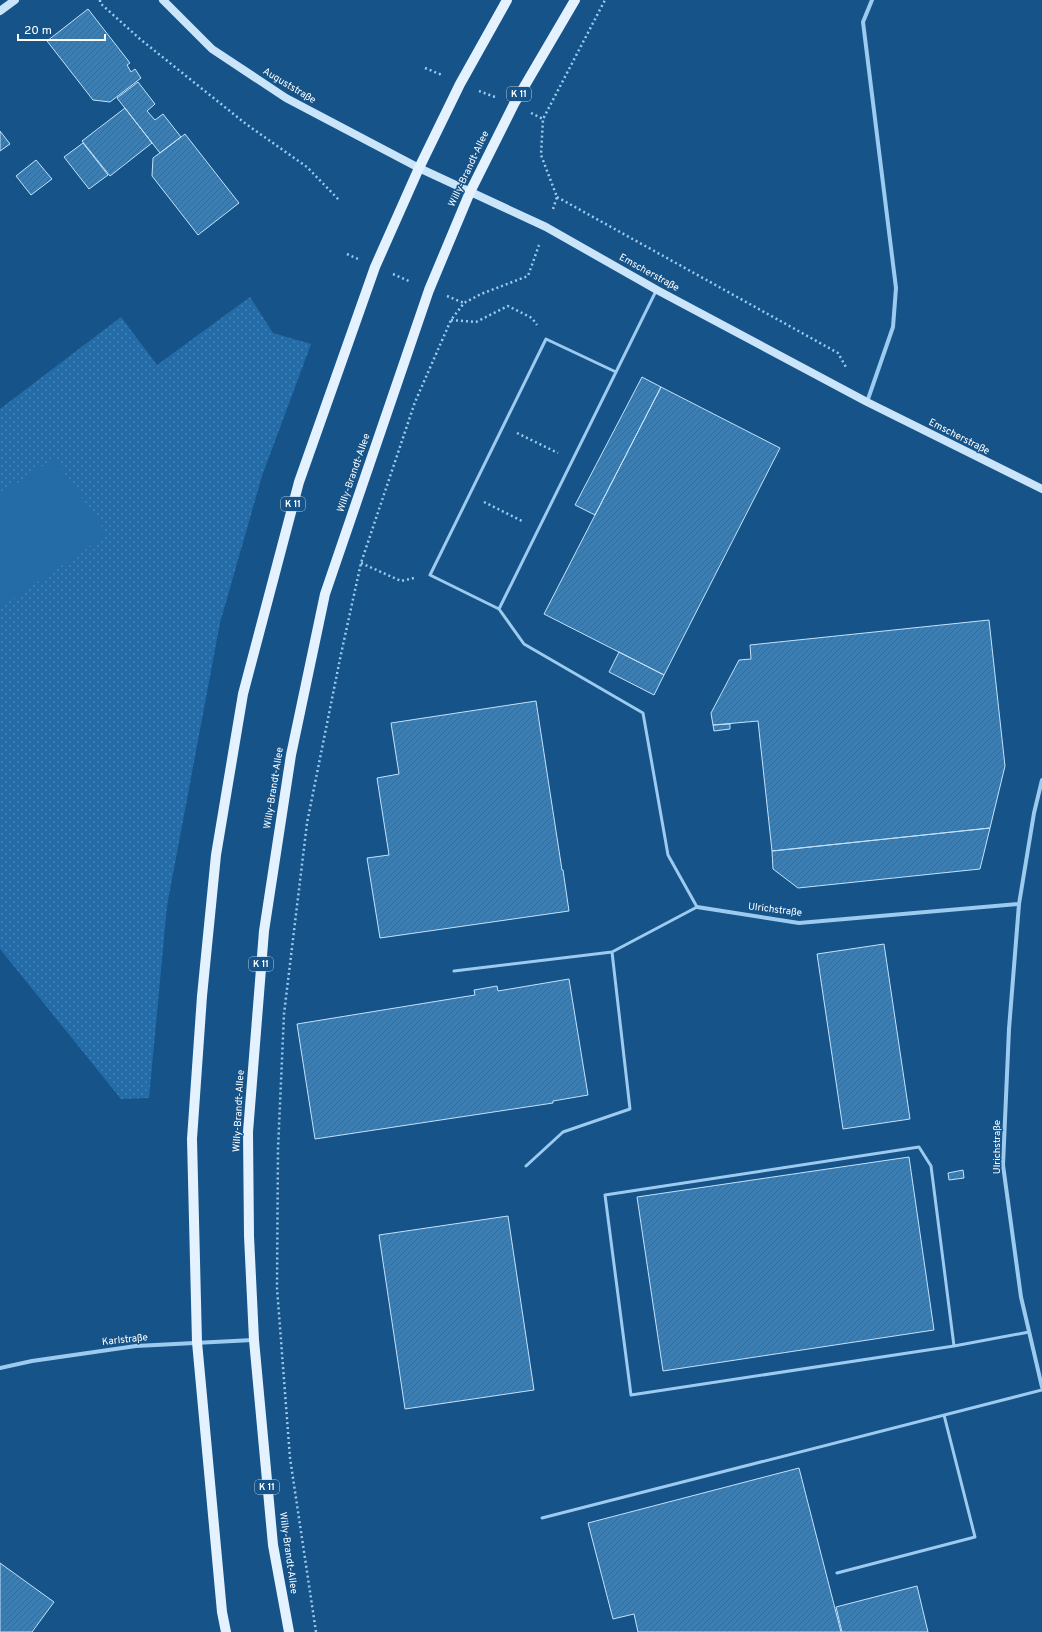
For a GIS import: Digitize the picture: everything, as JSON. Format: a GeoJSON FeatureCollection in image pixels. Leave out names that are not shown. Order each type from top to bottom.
{"type":"FeatureCollection","features":[{"type":"Feature","properties":{"kind":"main road","name":"K 11"},"geometry":{"type":"LineString","coordinates":[[226,1632],[222,1612],[197,1342],[192,1139],[202,996],[216,855],[243,694],[299,482],[376,267],[419,168],[460,84],[507,0]]}},
{"type":"Feature","properties":{"kind":"main road","name":"Willy-Brandt-Allee"},"geometry":{"type":"LineString","coordinates":[[289,1632],[272,1545],[254,1340],[249,1236],[248,1132],[264,931],[291,755],[326,594],[429,290],[470,192],[514,104],[575,0]]}},
{"type":"Feature","properties":{"kind":"street"},"geometry":{"type":"LineString","coordinates":[[0,11],[15,0]]}},
{"type":"Feature","properties":{"kind":"street","name":"Auguststraße"},"geometry":{"type":"LineString","coordinates":[[163,0],[212,49],[286,98],[419,168]]}},
{"type":"Feature","properties":{"kind":"street"},"geometry":{"type":"LineString","coordinates":[[867,402],[893,327],[896,288],[863,22],[872,0]]}},
{"type":"Feature","properties":{"kind":"street","name":"Emscherstraße"},"geometry":{"type":"LineString","coordinates":[[419,168],[546,227],[657,290],[867,402],[1042,490]]}},
{"type":"Feature","properties":{"kind":"street","name":"Ulrichstraße"},"geometry":{"type":"LineString","coordinates":[[1042,780],[1034,813],[1019,904],[1009,1029],[1002,1165],[1021,1297],[1042,1387]]}},
{"type":"Feature","properties":{"kind":"street","name":"Ulrichstraße"},"geometry":{"type":"LineString","coordinates":[[697,907],[799,923],[1019,904]]}},
{"type":"Feature","properties":{"kind":"street","name":"Karlstraße"},"geometry":{"type":"LineString","coordinates":[[0,1368],[32,1361],[136,1346],[254,1340]]}},
{"type":"Feature","properties":{"kind":"lane"},"geometry":{"type":"LineString","coordinates":[[499,609],[657,290]]}},
{"type":"Feature","properties":{"kind":"lane"},"geometry":{"type":"LineString","coordinates":[[454,971],[612,952],[697,907],[668,855],[643,713],[524,644],[499,609],[430,575],[546,339],[616,372]]}},
{"type":"Feature","properties":{"kind":"lane"},"geometry":{"type":"LineString","coordinates":[[526,1166],[564,1132],[630,1109],[612,952]]}},
{"type":"Feature","properties":{"kind":"lane"},"geometry":{"type":"LineString","coordinates":[[954,1346],[931,1166],[919,1147],[605,1195],[631,1395],[954,1346],[1029,1332]]}},
{"type":"Feature","properties":{"kind":"lane"},"geometry":{"type":"LineString","coordinates":[[542,1518],[1042,1390]]}},
{"type":"Feature","properties":{"kind":"lane"},"geometry":{"type":"LineString","coordinates":[[837,1573],[975,1537],[944,1415]]}},
{"type":"Feature","properties":{"kind":"path"},"geometry":{"type":"LineString","coordinates":[[100,0],[100,3],[140,39],[246,124],[307,167],[340,202]]}},
{"type":"Feature","properties":{"kind":"path"},"geometry":{"type":"LineString","coordinates":[[605,0],[543,119],[541,155],[557,197],[838,353],[848,372]]}},
{"type":"Feature","properties":{"kind":"path"},"geometry":{"type":"LineString","coordinates":[[425,68],[460,84],[514,104],[543,119]]}},
{"type":"Feature","properties":{"kind":"path"},"geometry":{"type":"LineString","coordinates":[[316,1632],[290,1458],[277,1288],[278,1149],[284,1014],[307,822],[361,563],[415,402],[451,320],[464,303],[481,294],[528,276],[557,197]]}},
{"type":"Feature","properties":{"kind":"path"},"geometry":{"type":"LineString","coordinates":[[347,254],[429,290],[464,303]]}},
{"type":"Feature","properties":{"kind":"path"},"geometry":{"type":"LineString","coordinates":[[451,320],[476,322],[508,306],[532,318],[546,339]]}},
{"type":"Feature","properties":{"kind":"path"},"geometry":{"type":"LineString","coordinates":[[503,426],[572,460]]}},
{"type":"Feature","properties":{"kind":"path"},"geometry":{"type":"LineString","coordinates":[[469,494],[539,529]]}},
{"type":"Feature","properties":{"kind":"path"},"geometry":{"type":"LineString","coordinates":[[361,563],[400,581],[430,575]]}},
{"type":"Feature","properties":{"kind":"shaded area"},"geometry":{"type":"Polygon","coordinates":[[[250,297],[273,333],[311,344],[262,476],[220,623],[167,906],[149,1098],[121,1099],[0,949],[0,409],[121,317],[157,365],[250,297]]]}},
{"type":"Feature","properties":{"kind":"shaded area"},"geometry":{"type":"Polygon","coordinates":[[[54,458],[107,534],[0,608],[0,495],[54,458]]]}},
{"type":"Feature","properties":{"kind":"building"},"geometry":{"type":"Polygon","coordinates":[[[88,9],[130,63],[127,65],[131,72],[135,69],[141,78],[110,102],[93,100],[47,41],[88,9]]]}},
{"type":"Feature","properties":{"kind":"building"},"geometry":{"type":"Polygon","coordinates":[[[138,82],[155,104],[147,111],[155,120],[163,114],[181,137],[160,153],[117,98],[138,82]]]}},
{"type":"Feature","properties":{"kind":"building"},"geometry":{"type":"Polygon","coordinates":[[[125,108],[152,143],[110,176],[82,141],[125,108]]]}},
{"type":"Feature","properties":{"kind":"building"},"geometry":{"type":"Polygon","coordinates":[[[0,131],[10,144],[0,151],[0,131]]]}},
{"type":"Feature","properties":{"kind":"building"},"geometry":{"type":"Polygon","coordinates":[[[185,134],[239,203],[198,235],[152,176],[153,158],[185,134]]]}},
{"type":"Feature","properties":{"kind":"building"},"geometry":{"type":"Polygon","coordinates":[[[83,143],[108,175],[89,189],[64,157],[83,143]]]}},
{"type":"Feature","properties":{"kind":"building"},"geometry":{"type":"Polygon","coordinates":[[[36,160],[52,179],[31,195],[16,176],[36,160]]]}},
{"type":"Feature","properties":{"kind":"building"},"geometry":{"type":"Polygon","coordinates":[[[642,377],[661,387],[595,515],[575,505],[642,377]]]}},
{"type":"Feature","properties":{"kind":"building"},"geometry":{"type":"Polygon","coordinates":[[[661,387],[780,448],[664,675],[544,614],[661,387]]]}},
{"type":"Feature","properties":{"kind":"building"},"geometry":{"type":"Polygon","coordinates":[[[989,620],[1005,766],[990,828],[772,851],[758,721],[713,725],[711,713],[739,660],[751,659],[750,645],[989,620]]]}},
{"type":"Feature","properties":{"kind":"building"},"geometry":{"type":"Polygon","coordinates":[[[619,652],[664,675],[654,695],[609,672],[619,652]]]}},
{"type":"Feature","properties":{"kind":"building"},"geometry":{"type":"Polygon","coordinates":[[[536,701],[569,911],[380,938],[367,858],[389,855],[377,778],[399,774],[391,723],[536,701]]]}},
{"type":"Feature","properties":{"kind":"building"},"geometry":{"type":"Polygon","coordinates":[[[730,724],[730,729],[714,731],[713,725],[730,724]]]}},
{"type":"Feature","properties":{"kind":"building"},"geometry":{"type":"Polygon","coordinates":[[[990,828],[980,869],[798,888],[773,869],[772,851],[990,828]]]}},
{"type":"Feature","properties":{"kind":"building"},"geometry":{"type":"Polygon","coordinates":[[[884,944],[910,1119],[843,1129],[817,954],[884,944]]]}},
{"type":"Feature","properties":{"kind":"building"},"geometry":{"type":"Polygon","coordinates":[[[569,979],[588,1095],[553,1101],[553,1103],[315,1139],[297,1024],[475,995],[474,990],[497,986],[498,991],[569,979]]]}},
{"type":"Feature","properties":{"kind":"building"},"geometry":{"type":"Polygon","coordinates":[[[909,1157],[934,1330],[663,1371],[637,1197],[909,1157]]]}},
{"type":"Feature","properties":{"kind":"building"},"geometry":{"type":"Polygon","coordinates":[[[963,1170],[964,1178],[949,1180],[948,1173],[963,1170]]]}},
{"type":"Feature","properties":{"kind":"building"},"geometry":{"type":"Polygon","coordinates":[[[508,1216],[534,1390],[405,1409],[379,1235],[508,1216]]]}},
{"type":"Feature","properties":{"kind":"building"},"geometry":{"type":"Polygon","coordinates":[[[799,1468],[841,1632],[638,1632],[634,1614],[613,1619],[588,1523],[799,1468]]]}},
{"type":"Feature","properties":{"kind":"building"},"geometry":{"type":"Polygon","coordinates":[[[0,1563],[54,1602],[32,1632],[0,1632],[0,1563]]]}},
{"type":"Feature","properties":{"kind":"building"},"geometry":{"type":"Polygon","coordinates":[[[917,1586],[928,1632],[842,1632],[836,1607],[917,1586]]]}}]}
